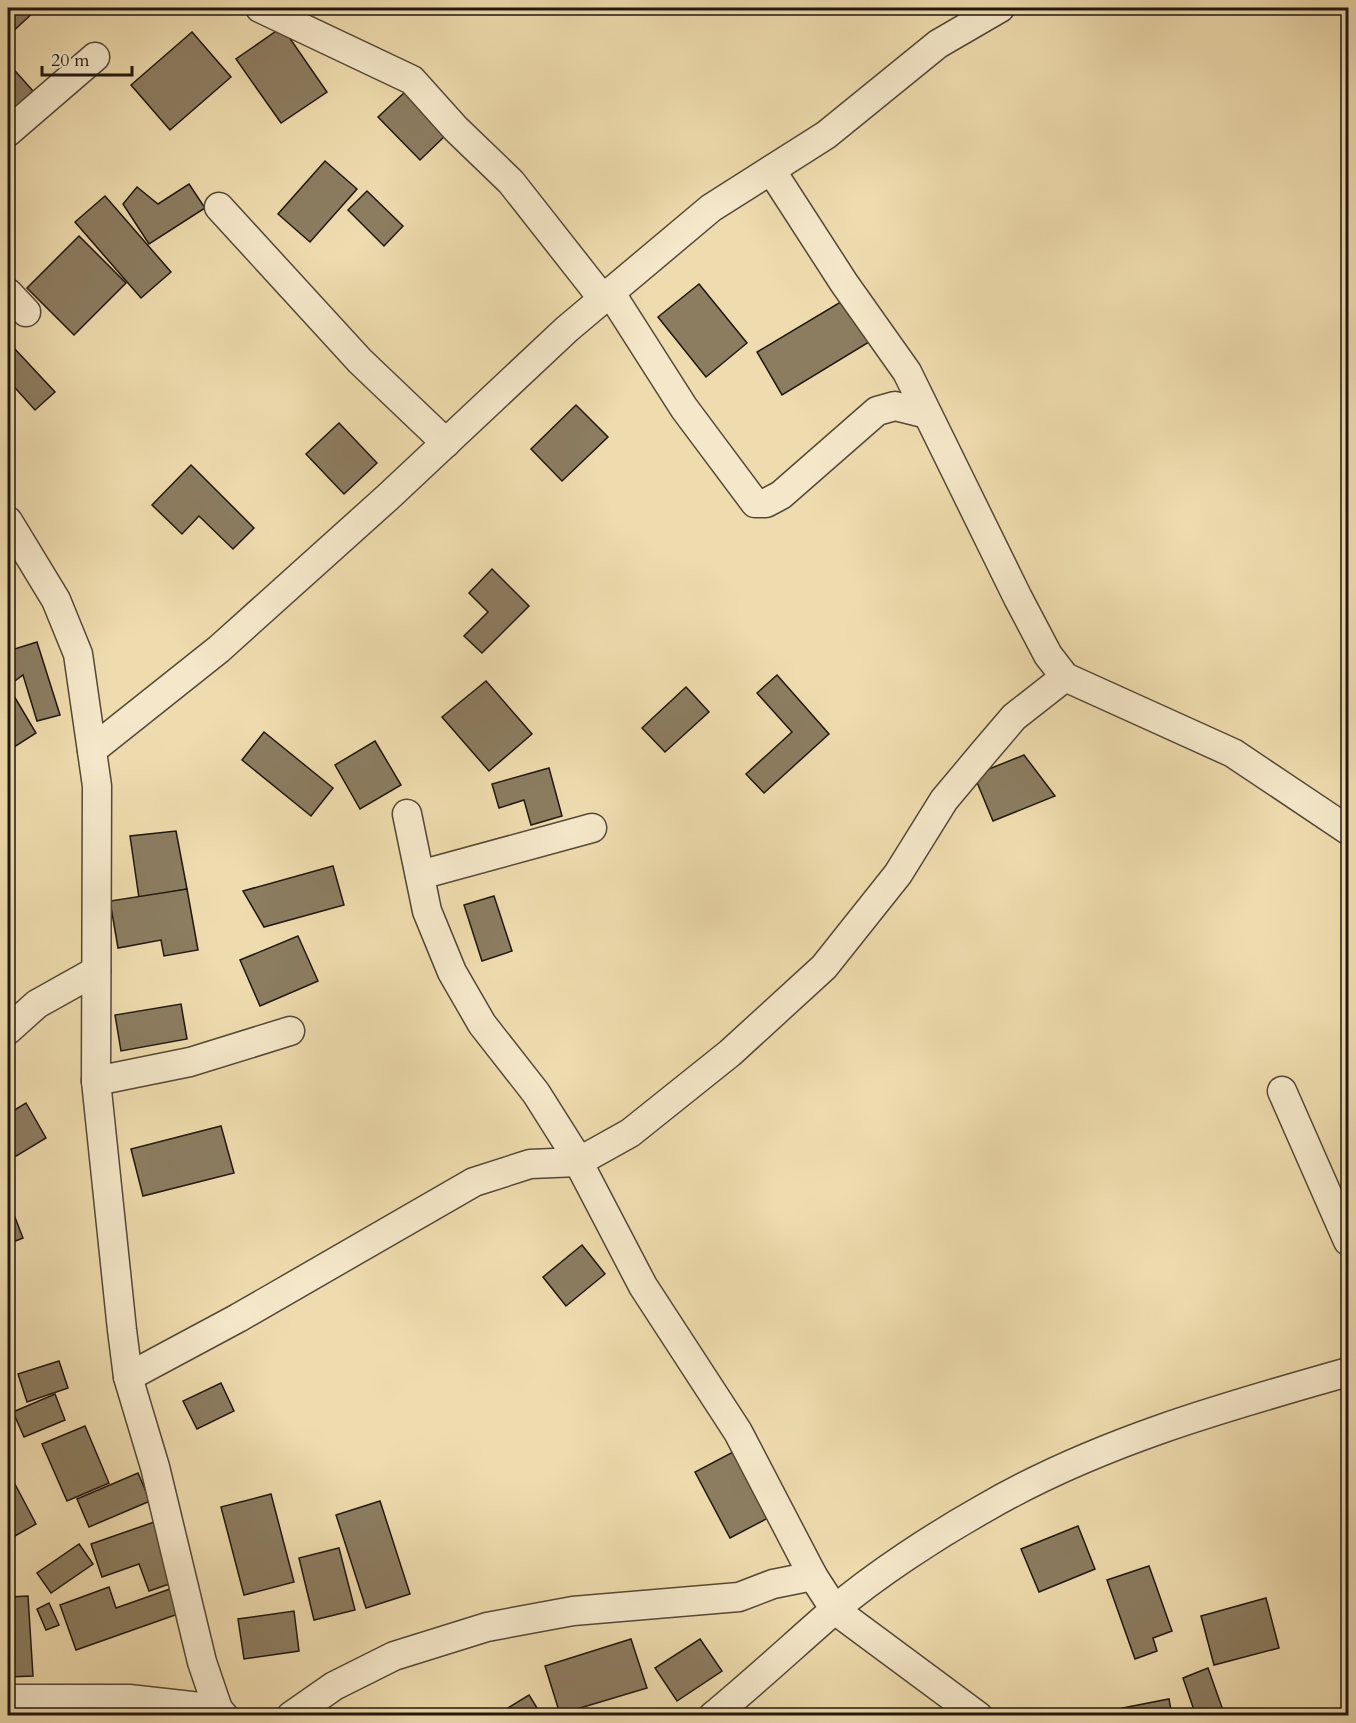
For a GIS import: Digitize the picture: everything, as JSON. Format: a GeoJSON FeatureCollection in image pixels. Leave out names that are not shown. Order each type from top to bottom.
{"type":"FeatureCollection","features":[{"type":"Feature","properties":{"kind":"street"},"geometry":{"type":"LineString","coordinates":[[261,8],[412,80],[456,129],[511,182],[607,295],[684,408],[755,503],[766,503],[781,495],[877,411],[895,406],[927,414]]}},
{"type":"Feature","properties":{"kind":"street"},"geometry":{"type":"LineString","coordinates":[[92,750],[219,649],[446,443],[567,329],[711,208],[826,135],[938,44],[1000,8]]}},
{"type":"Feature","properties":{"kind":"street"},"geometry":{"type":"LineString","coordinates":[[8,132],[94,57]]}},
{"type":"Feature","properties":{"kind":"street"},"geometry":{"type":"LineString","coordinates":[[771,170],[844,283],[907,372],[1033,626],[1048,654],[1065,677],[1233,753],[1348,831]]}},
{"type":"Feature","properties":{"kind":"street"},"geometry":{"type":"LineString","coordinates":[[219,207],[360,361],[446,443]]}},
{"type":"Feature","properties":{"kind":"street"},"geometry":{"type":"LineString","coordinates":[[8,521],[56,600],[78,654],[97,786],[96,1080],[128,1377],[155,1467],[202,1662],[221,1712],[129,1699],[8,1699]]}},
{"type":"Feature","properties":{"kind":"street"},"geometry":{"type":"LineString","coordinates":[[128,1377],[238,1318],[474,1182],[530,1164],[578,1162],[630,1133],[730,1053],[824,967],[898,874],[944,800],[964,775],[1014,717],[1065,677]]}},
{"type":"Feature","properties":{"kind":"street"},"geometry":{"type":"LineString","coordinates":[[407,814],[427,911],[452,972],[482,1024],[536,1093],[578,1162],[643,1286],[738,1432],[813,1576],[835,1610],[978,1716]]}},
{"type":"Feature","properties":{"kind":"street"},"geometry":{"type":"LineString","coordinates":[[420,874],[592,828]]}},
{"type":"Feature","properties":{"kind":"street"},"geometry":{"type":"LineString","coordinates":[[8,1030],[37,1004],[96,971]]}},
{"type":"Feature","properties":{"kind":"street"},"geometry":{"type":"LineString","coordinates":[[96,1080],[190,1062],[290,1031]]}},
{"type":"Feature","properties":{"kind":"street"},"geometry":{"type":"LineString","coordinates":[[1282,1091],[1348,1241]]}},
{"type":"Feature","properties":{"kind":"street"},"geometry":{"type":"LineString","coordinates":[[713,1716],[835,1610],[898,1564],[984,1508],[1072,1465],[1122,1444],[1232,1405],[1348,1372]]}},
{"type":"Feature","properties":{"kind":"street"},"geometry":{"type":"LineString","coordinates":[[291,1716],[334,1686],[394,1656],[487,1627],[573,1611],[739,1597],[773,1584],[813,1576]]}},
{"type":"Feature","properties":{"kind":"building"},"geometry":{"type":"Polygon","coordinates":[[[8,8],[38,8],[8,36],[8,8]]]}},
{"type":"Feature","properties":{"kind":"building"},"geometry":{"type":"Polygon","coordinates":[[[282,27],[327,92],[281,123],[236,59],[282,27]]]}},
{"type":"Feature","properties":{"kind":"building"},"geometry":{"type":"Polygon","coordinates":[[[192,32],[231,77],[170,130],[131,85],[192,32]]]}},
{"type":"Feature","properties":{"kind":"building"},"geometry":{"type":"Polygon","coordinates":[[[8,63],[33,91],[8,115],[8,63]]]}},
{"type":"Feature","properties":{"kind":"building"},"geometry":{"type":"Polygon","coordinates":[[[405,92],[446,135],[420,160],[378,117],[405,92]]]}},
{"type":"Feature","properties":{"kind":"building"},"geometry":{"type":"Polygon","coordinates":[[[325,161],[357,189],[310,242],[278,214],[325,161]]]}},
{"type":"Feature","properties":{"kind":"building"},"geometry":{"type":"Polygon","coordinates":[[[189,184],[205,208],[149,244],[123,204],[137,187],[158,204],[189,184]]]}},
{"type":"Feature","properties":{"kind":"building"},"geometry":{"type":"Polygon","coordinates":[[[367,191],[403,226],[384,246],[348,210],[367,191]]]}},
{"type":"Feature","properties":{"kind":"building"},"geometry":{"type":"Polygon","coordinates":[[[105,196],[171,272],[141,298],[75,222],[105,196]]]}},
{"type":"Feature","properties":{"kind":"building"},"geometry":{"type":"Polygon","coordinates":[[[79,236],[126,283],[74,335],[27,288],[79,236]]]}},
{"type":"Feature","properties":{"kind":"building"},"geometry":{"type":"Polygon","coordinates":[[[699,284],[747,343],[706,377],[658,317],[699,284]]]}},
{"type":"Feature","properties":{"kind":"building"},"geometry":{"type":"Polygon","coordinates":[[[844,300],[869,342],[782,395],[757,352],[844,300]]]}},
{"type":"Feature","properties":{"kind":"building"},"geometry":{"type":"Polygon","coordinates":[[[14,348],[55,392],[35,410],[8,380],[8,354],[14,348]]]}},
{"type":"Feature","properties":{"kind":"building"},"geometry":{"type":"Polygon","coordinates":[[[576,405],[608,437],[562,481],[531,449],[576,405]]]}},
{"type":"Feature","properties":{"kind":"building"},"geometry":{"type":"Polygon","coordinates":[[[339,423],[377,463],[344,494],[306,454],[339,423]]]}},
{"type":"Feature","properties":{"kind":"building"},"geometry":{"type":"Polygon","coordinates":[[[191,465],[254,528],[233,549],[199,516],[182,534],[152,505],[191,465]]]}},
{"type":"Feature","properties":{"kind":"building"},"geometry":{"type":"Polygon","coordinates":[[[492,569],[529,606],[482,653],[464,636],[488,612],[469,593],[492,569]]]}},
{"type":"Feature","properties":{"kind":"building"},"geometry":{"type":"Polygon","coordinates":[[[37,642],[60,715],[37,721],[23,675],[8,686],[8,651],[37,642]]]}},
{"type":"Feature","properties":{"kind":"building"},"geometry":{"type":"Polygon","coordinates":[[[777,675],[829,734],[764,793],[746,774],[792,732],[757,693],[777,675]]]}},
{"type":"Feature","properties":{"kind":"building"},"geometry":{"type":"Polygon","coordinates":[[[486,681],[532,734],[489,771],[442,717],[486,681]]]}},
{"type":"Feature","properties":{"kind":"building"},"geometry":{"type":"Polygon","coordinates":[[[8,686],[36,733],[8,751],[8,686]]]}},
{"type":"Feature","properties":{"kind":"building"},"geometry":{"type":"Polygon","coordinates":[[[686,687],[709,712],[665,752],[642,728],[686,687]]]}},
{"type":"Feature","properties":{"kind":"building"},"geometry":{"type":"Polygon","coordinates":[[[264,732],[333,788],[311,816],[242,760],[264,732]]]}},
{"type":"Feature","properties":{"kind":"building"},"geometry":{"type":"Polygon","coordinates":[[[375,741],[401,785],[360,809],[335,765],[375,741]]]}},
{"type":"Feature","properties":{"kind":"building"},"geometry":{"type":"Polygon","coordinates":[[[1024,755],[1055,796],[993,821],[974,775],[1024,755]]]}},
{"type":"Feature","properties":{"kind":"building"},"geometry":{"type":"Polygon","coordinates":[[[549,768],[562,816],[531,825],[524,800],[499,808],[492,784],[549,768]]]}},
{"type":"Feature","properties":{"kind":"building"},"geometry":{"type":"Polygon","coordinates":[[[176,831],[187,889],[139,898],[130,836],[176,831]]]}},
{"type":"Feature","properties":{"kind":"building"},"geometry":{"type":"Polygon","coordinates":[[[333,866],[344,905],[264,927],[243,891],[333,866]]]}},
{"type":"Feature","properties":{"kind":"building"},"geometry":{"type":"Polygon","coordinates":[[[187,889],[198,950],[164,956],[161,940],[118,948],[110,901],[187,889]]]}},
{"type":"Feature","properties":{"kind":"building"},"geometry":{"type":"Polygon","coordinates":[[[494,896],[512,951],[482,961],[464,905],[494,896]]]}},
{"type":"Feature","properties":{"kind":"building"},"geometry":{"type":"Polygon","coordinates":[[[298,936],[318,981],[260,1006],[240,960],[298,936]]]}},
{"type":"Feature","properties":{"kind":"building"},"geometry":{"type":"Polygon","coordinates":[[[181,1004],[187,1039],[121,1051],[115,1015],[181,1004]]]}},
{"type":"Feature","properties":{"kind":"building"},"geometry":{"type":"Polygon","coordinates":[[[26,1103],[46,1138],[8,1161],[8,1114],[26,1103]]]}},
{"type":"Feature","properties":{"kind":"building"},"geometry":{"type":"Polygon","coordinates":[[[221,1126],[234,1173],[143,1196],[131,1149],[221,1126]]]}},
{"type":"Feature","properties":{"kind":"building"},"geometry":{"type":"Polygon","coordinates":[[[11,1207],[23,1238],[8,1244],[8,1208],[11,1207]]]}},
{"type":"Feature","properties":{"kind":"building"},"geometry":{"type":"Polygon","coordinates":[[[582,1245],[605,1274],[566,1306],[543,1277],[582,1245]]]}},
{"type":"Feature","properties":{"kind":"building"},"geometry":{"type":"Polygon","coordinates":[[[59,1361],[68,1388],[27,1402],[18,1374],[59,1361]]]}},
{"type":"Feature","properties":{"kind":"building"},"geometry":{"type":"Polygon","coordinates":[[[221,1383],[234,1411],[197,1429],[183,1401],[221,1383]]]}},
{"type":"Feature","properties":{"kind":"building"},"geometry":{"type":"Polygon","coordinates":[[[55,1394],[65,1420],[24,1437],[13,1412],[55,1394]]]}},
{"type":"Feature","properties":{"kind":"building"},"geometry":{"type":"Polygon","coordinates":[[[85,1426],[109,1483],[67,1501],[42,1444],[85,1426]]]}},
{"type":"Feature","properties":{"kind":"building"},"geometry":{"type":"Polygon","coordinates":[[[735,1451],[770,1517],[730,1538],[695,1472],[735,1451]]]}},
{"type":"Feature","properties":{"kind":"building"},"geometry":{"type":"Polygon","coordinates":[[[8,1471],[36,1524],[8,1540],[8,1471]]]}},
{"type":"Feature","properties":{"kind":"building"},"geometry":{"type":"Polygon","coordinates":[[[138,1473],[150,1501],[89,1527],[77,1499],[138,1473]]]}},
{"type":"Feature","properties":{"kind":"building"},"geometry":{"type":"Polygon","coordinates":[[[271,1494],[294,1582],[244,1595],[221,1507],[271,1494]]]}},
{"type":"Feature","properties":{"kind":"building"},"geometry":{"type":"Polygon","coordinates":[[[380,1501],[410,1594],[366,1608],[336,1515],[380,1501]]]}},
{"type":"Feature","properties":{"kind":"building"},"geometry":{"type":"Polygon","coordinates":[[[157,1521],[178,1581],[149,1591],[139,1564],[102,1577],[91,1544],[157,1521]]]}},
{"type":"Feature","properties":{"kind":"building"},"geometry":{"type":"Polygon","coordinates":[[[1078,1526],[1095,1569],[1039,1592],[1021,1549],[1078,1526]]]}},
{"type":"Feature","properties":{"kind":"building"},"geometry":{"type":"Polygon","coordinates":[[[79,1544],[93,1564],[51,1593],[37,1573],[79,1544]]]}},
{"type":"Feature","properties":{"kind":"building"},"geometry":{"type":"Polygon","coordinates":[[[339,1548],[355,1610],[314,1620],[299,1558],[339,1548]]]}},
{"type":"Feature","properties":{"kind":"building"},"geometry":{"type":"Polygon","coordinates":[[[1149,1566],[1172,1631],[1153,1638],[1157,1651],[1135,1659],[1107,1580],[1149,1566]]]}},
{"type":"Feature","properties":{"kind":"building"},"geometry":{"type":"Polygon","coordinates":[[[109,1587],[116,1608],[170,1589],[178,1614],[76,1650],[60,1605],[109,1587]]]}},
{"type":"Feature","properties":{"kind":"building"},"geometry":{"type":"Polygon","coordinates":[[[28,1596],[33,1676],[8,1677],[8,1597],[28,1596]]]}},
{"type":"Feature","properties":{"kind":"building"},"geometry":{"type":"Polygon","coordinates":[[[1266,1598],[1279,1648],[1214,1665],[1201,1616],[1266,1598]]]}},
{"type":"Feature","properties":{"kind":"building"},"geometry":{"type":"Polygon","coordinates":[[[49,1603],[59,1625],[46,1630],[37,1609],[49,1603]]]}},
{"type":"Feature","properties":{"kind":"building"},"geometry":{"type":"Polygon","coordinates":[[[294,1611],[299,1651],[244,1659],[238,1619],[294,1611]]]}},
{"type":"Feature","properties":{"kind":"building"},"geometry":{"type":"Polygon","coordinates":[[[631,1639],[647,1688],[560,1714],[545,1666],[631,1639]]]}},
{"type":"Feature","properties":{"kind":"building"},"geometry":{"type":"Polygon","coordinates":[[[700,1639],[722,1671],[677,1701],[655,1668],[700,1639]]]}},
{"type":"Feature","properties":{"kind":"building"},"geometry":{"type":"Polygon","coordinates":[[[1208,1668],[1225,1716],[1196,1716],[1183,1678],[1208,1668]]]}},
{"type":"Feature","properties":{"kind":"building"},"geometry":{"type":"Polygon","coordinates":[[[529,1695],[542,1716],[495,1716],[529,1695]]]}},
{"type":"Feature","properties":{"kind":"building"},"geometry":{"type":"Polygon","coordinates":[[[1169,1699],[1172,1716],[1123,1716],[1122,1708],[1169,1699]]]}},
{"type":"Feature","properties":{"kind":"building"},"geometry":{"type":"Polygon","coordinates":[[[121,1704],[143,1705],[143,1716],[120,1716],[121,1704]]]}}]}
